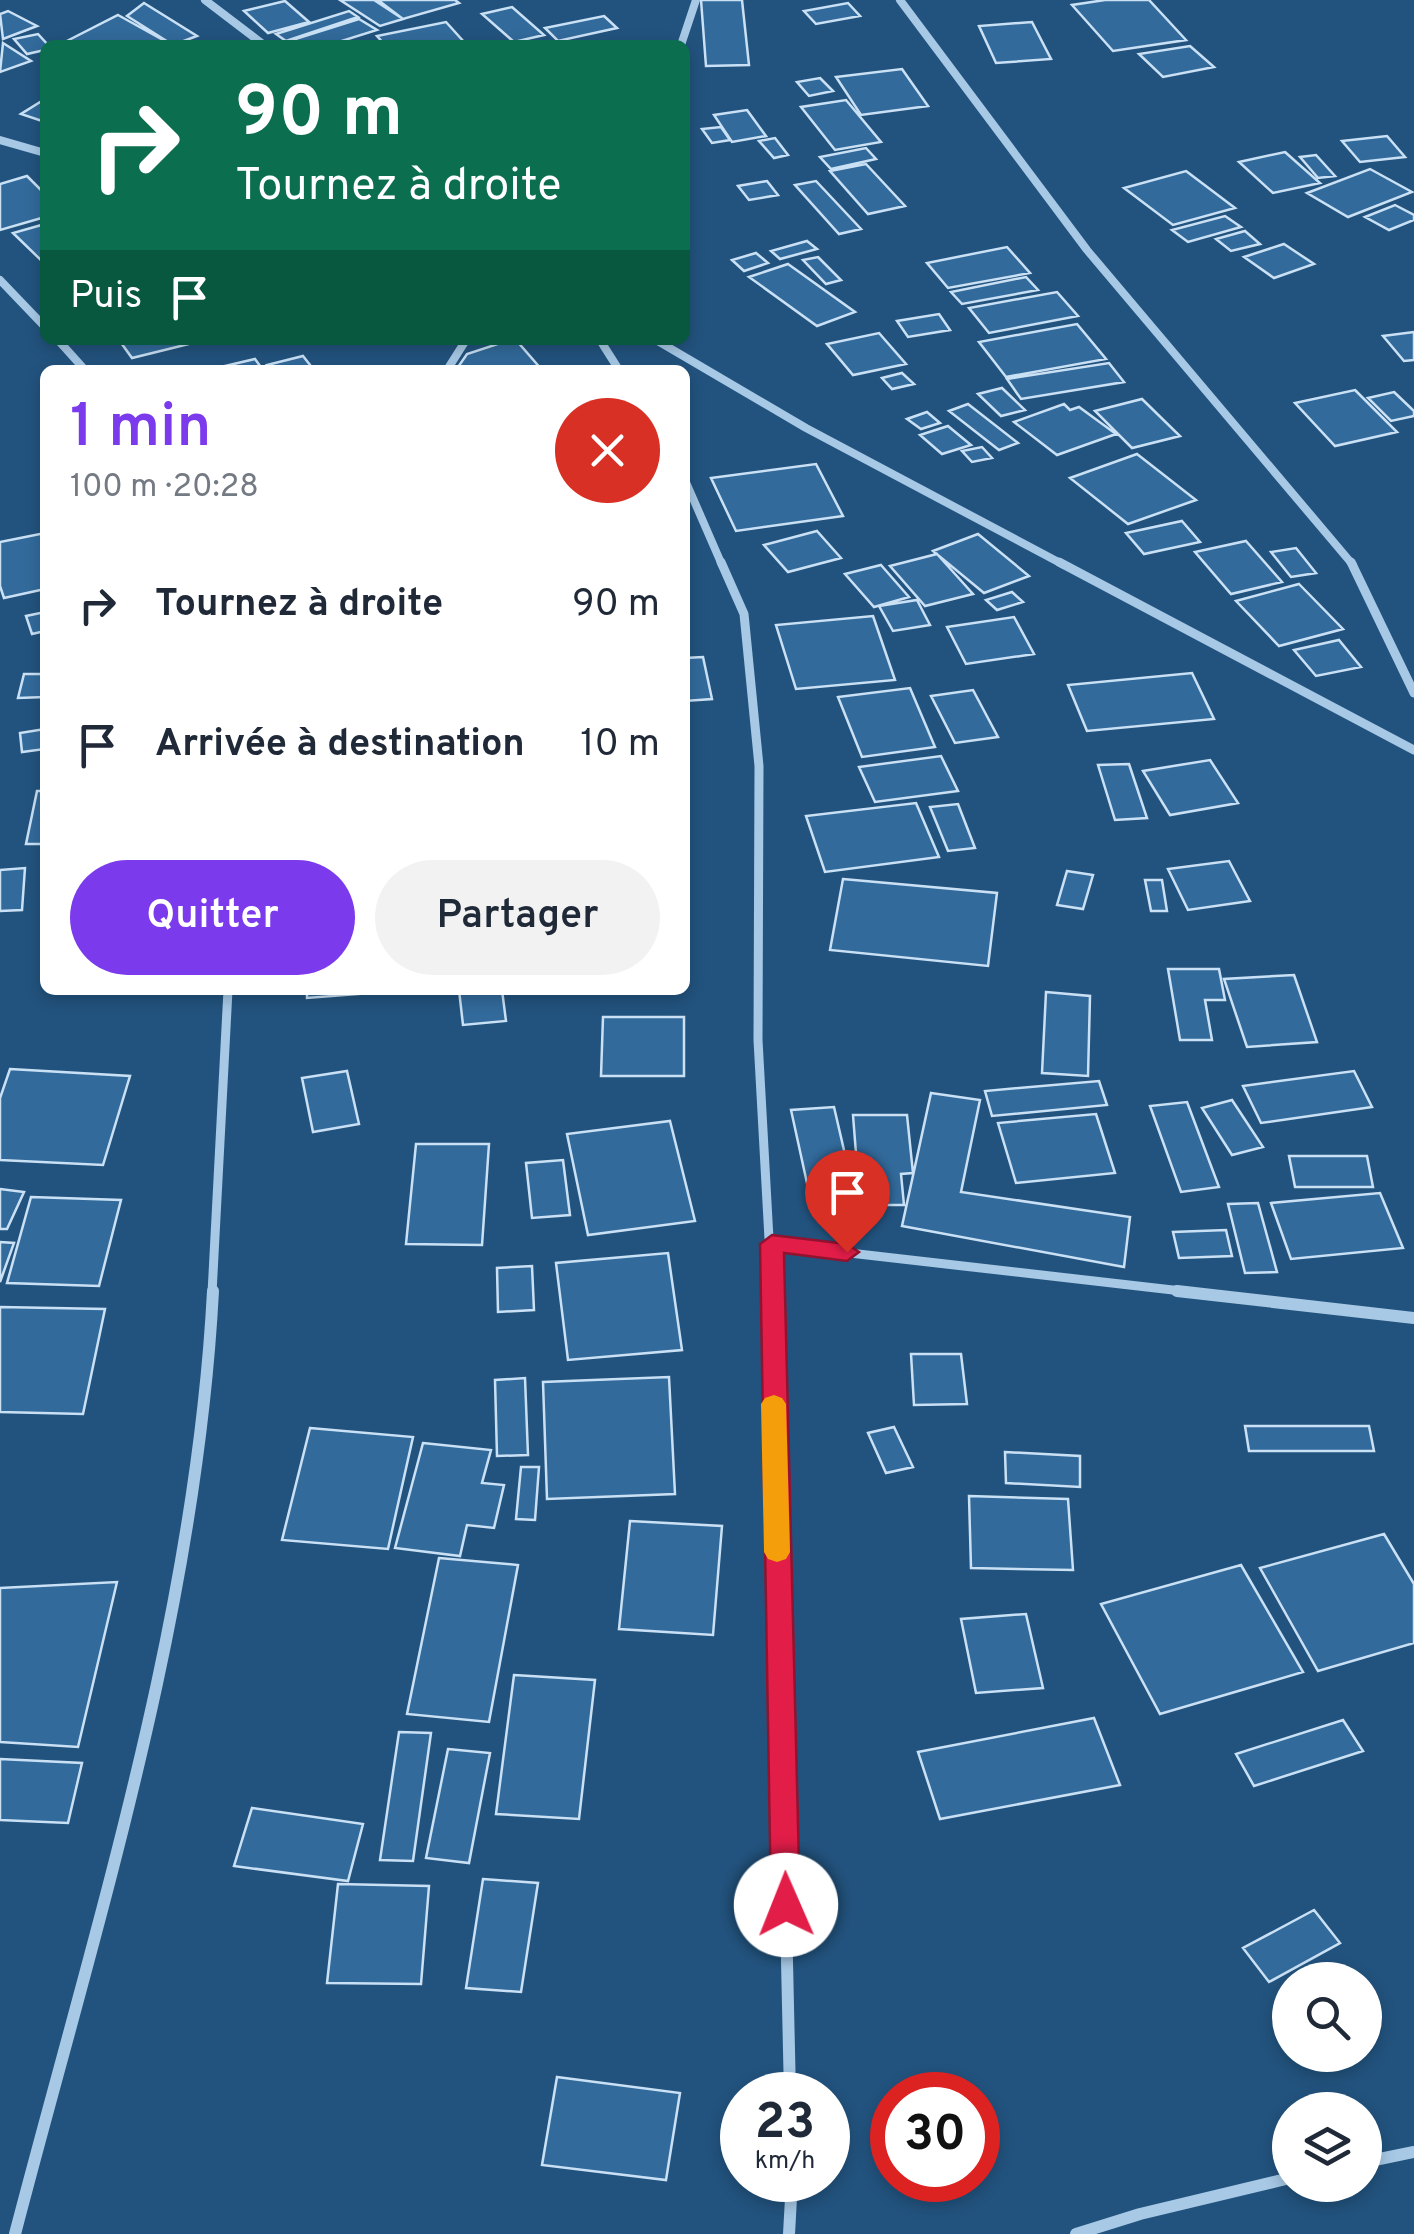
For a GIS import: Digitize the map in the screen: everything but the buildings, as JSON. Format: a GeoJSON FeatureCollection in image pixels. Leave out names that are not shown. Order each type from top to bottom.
{"type":"FeatureCollection","features":[{"type":"Feature","properties":{"kind":"street"},"geometry":{"type":"LineString","coordinates":[[205,0],[257,40]]}},
{"type":"Feature","properties":{"kind":"street"},"geometry":{"type":"LineString","coordinates":[[684,40],[696,0]]}},
{"type":"Feature","properties":{"kind":"street"},"geometry":{"type":"LineString","coordinates":[[900,0],[1087,250],[1355,568],[1414,692]]}},
{"type":"Feature","properties":{"kind":"street"},"geometry":{"type":"LineString","coordinates":[[0,140],[40,152]]}},
{"type":"Feature","properties":{"kind":"street"},"geometry":{"type":"LineString","coordinates":[[0,280],[40,322]]}},
{"type":"Feature","properties":{"kind":"street"},"geometry":{"type":"LineString","coordinates":[[62,345],[80,365]]}},
{"type":"Feature","properties":{"kind":"street"},"geometry":{"type":"LineString","coordinates":[[665,345],[806,428],[1414,750]]}},
{"type":"Feature","properties":{"kind":"street"},"geometry":{"type":"LineString","coordinates":[[690,491],[744,614],[759,766],[758,1040],[772,1244],[790,2072]]}},
{"type":"Feature","properties":{"kind":"street"},"geometry":{"type":"LineString","coordinates":[[14,2234],[164,1663],[208,1381],[228,995]]}},
{"type":"Feature","properties":{"kind":"street"},"geometry":{"type":"LineString","coordinates":[[772,1244],[1414,1318]]}},
{"type":"Feature","properties":{"kind":"street"},"geometry":{"type":"LineString","coordinates":[[1382,2159],[1414,2152]]}},
{"type":"Feature","properties":{"kind":"street"},"geometry":{"type":"LineString","coordinates":[[1076,2234],[1140,2214],[1272,2182]]}},
{"type":"Feature","properties":{"kind":"street"},"geometry":{"type":"LineString","coordinates":[[789,2234],[791,2202]]}},
{"type":"Feature","properties":{"kind":"slow traffic"},"geometry":{"type":"LineString","coordinates":[[774,1404],[777,1552]]}},
{"type":"Feature","properties":{"kind":"route"},"geometry":{"type":"LineString","coordinates":[[786,1905],[772,1244],[847,1252]]}}]}
